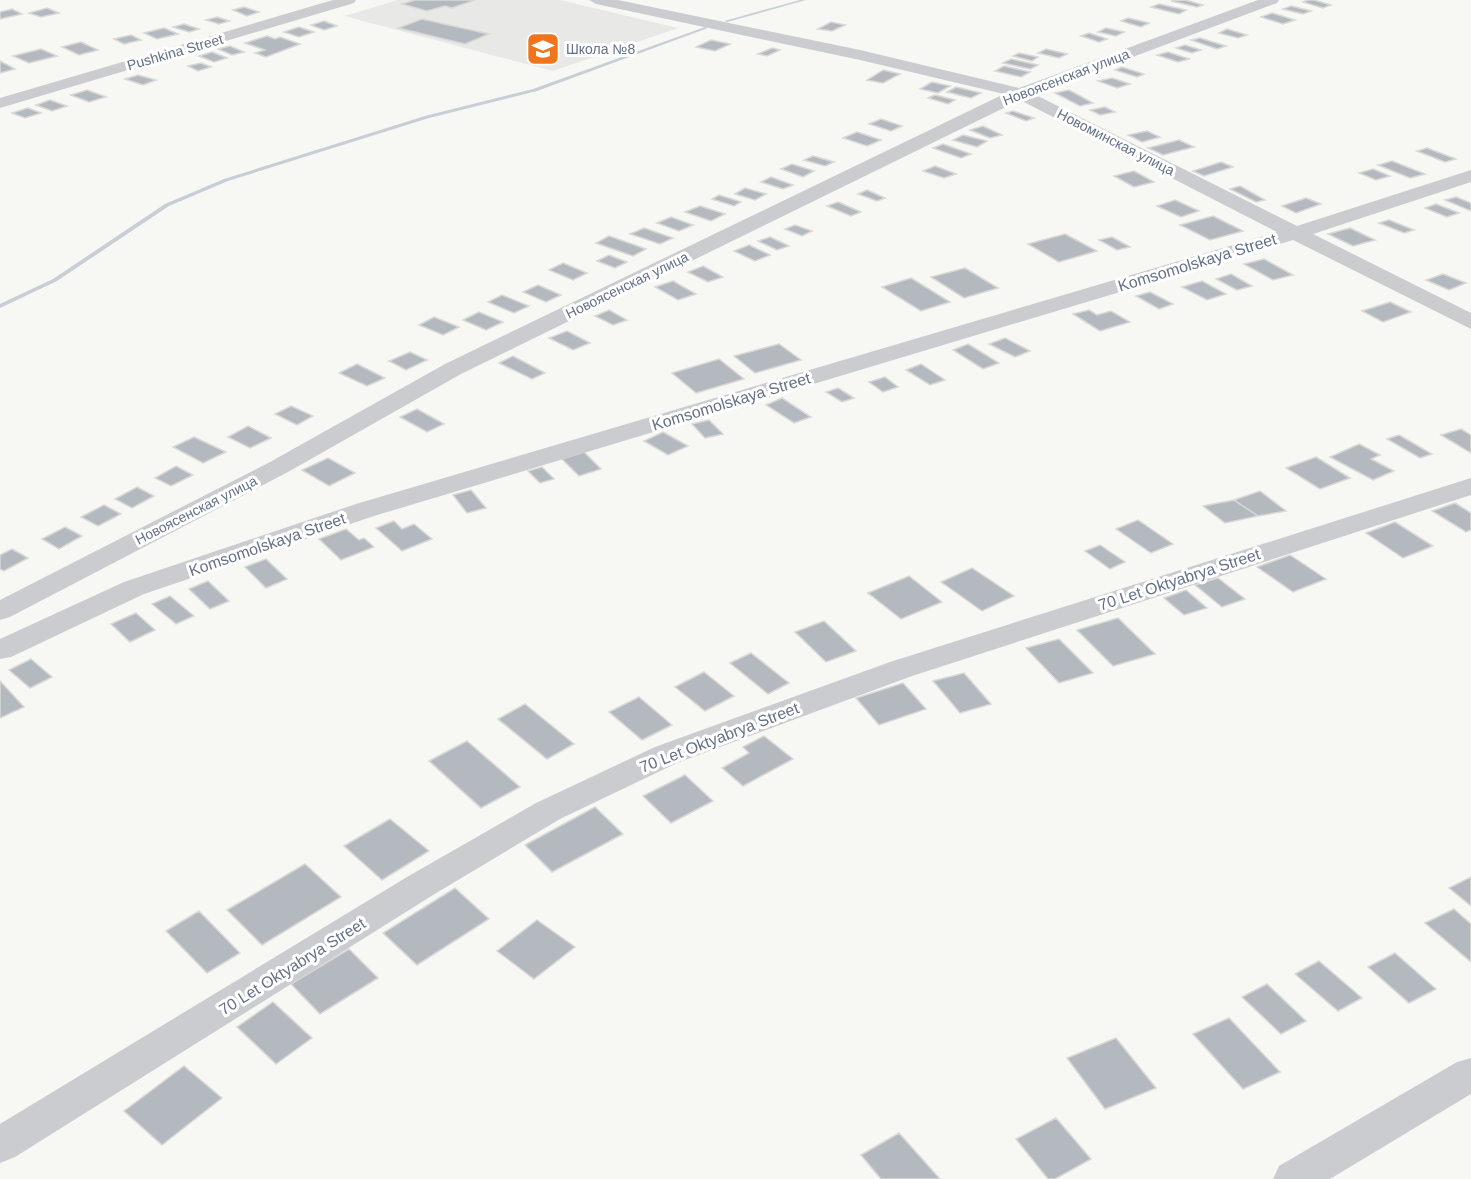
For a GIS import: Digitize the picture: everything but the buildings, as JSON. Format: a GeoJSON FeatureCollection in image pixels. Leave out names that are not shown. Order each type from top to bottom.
{"type":"FeatureCollection","features":[{"type":"Feature","properties":{"kind":"street","name":"Pushkina Street"},"geometry":{"type":"LineString","coordinates":[[0,103],[350,0]]}},
{"type":"Feature","properties":{"kind":"street","name":"Новоминская улица"},"geometry":{"type":"LineString","coordinates":[[596,0],[860,55],[1020,93],[1471,322]]}},
{"type":"Feature","properties":{"kind":"street","name":"Новоясенская улица"},"geometry":{"type":"LineString","coordinates":[[0,611],[279,467],[453,369],[1020,93],[1272,0]]}},
{"type":"Feature","properties":{"kind":"street","name":"Komsomolskaya Street"},"geometry":{"type":"LineString","coordinates":[[0,650],[134,588],[365,510],[1294,233],[1471,176]]}},
{"type":"Feature","properties":{"kind":"street","name":"70 Let Oktyabrya Street"},"geometry":{"type":"LineString","coordinates":[[0,1145],[420,886],[548,811],[666,755],[901,669],[1471,486]]}},
{"type":"Feature","properties":{"kind":"street"},"geometry":{"type":"LineString","coordinates":[[1294,1179],[1471,1074]]}},
{"type":"Feature","properties":{"kind":"shaded area","name":"Школа №8"},"geometry":{"type":"Polygon","coordinates":[[[398,0],[560,0],[678,28],[553,71],[344,16],[398,0]]]}},
{"type":"Feature","properties":{"kind":"waterway"},"geometry":{"type":"LineString","coordinates":[[726,21],[804,0]]}},
{"type":"Feature","properties":{"kind":"waterway"},"geometry":{"type":"LineString","coordinates":[[0,306],[55,280],[167,205],[226,180],[427,117],[535,90],[706,28]]}},
{"type":"Feature","properties":{"kind":"place","name":"Школа №8"},"geometry":{"type":"Point","coordinates":[543,49]}}]}
